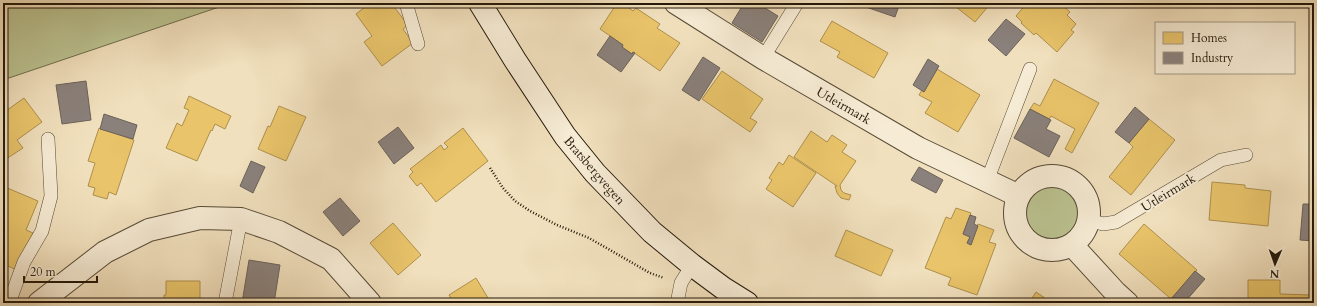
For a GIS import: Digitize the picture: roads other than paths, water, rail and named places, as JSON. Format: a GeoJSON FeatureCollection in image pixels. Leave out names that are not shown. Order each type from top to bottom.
{"type":"FeatureCollection","features":[{"type":"Feature","properties":{"kind":"street","name":"Bratsbergvegen"},"geometry":{"type":"LineString","coordinates":[[480,3],[564,136],[595,173],[652,232],[686,274],[723,288],[747,303]]}},
{"type":"Feature","properties":{"kind":"street","name":"Utleirmark"},"geometry":{"type":"LineString","coordinates":[[676,3],[763,58],[918,148],[1019,196]]}},
{"type":"Feature","properties":{"kind":"street"},"geometry":{"type":"LineString","coordinates":[[1044,176],[1054,176],[1074,182],[1081,190],[1087,199],[1089,220],[1086,230],[1072,245],[1061,249],[1051,250],[1040,248],[1023,236],[1018,226],[1016,206],[1019,196],[1026,187],[1044,176]]}},
{"type":"Feature","properties":{"kind":"street"},"geometry":{"type":"LineString","coordinates":[[39,303],[105,252],[149,230],[200,218],[241,219],[279,232],[331,259],[370,303]]}},
{"type":"Feature","properties":{"kind":"street"},"geometry":{"type":"LineString","coordinates":[[1072,245],[1127,303]]}},
{"type":"Feature","properties":{"kind":"lane"},"geometry":{"type":"LineString","coordinates":[[406,3],[418,44]]}},
{"type":"Feature","properties":{"kind":"lane"},"geometry":{"type":"LineString","coordinates":[[763,58],[797,3]]}},
{"type":"Feature","properties":{"kind":"lane"},"geometry":{"type":"LineString","coordinates":[[987,181],[1030,69]]}},
{"type":"Feature","properties":{"kind":"lane"},"geometry":{"type":"LineString","coordinates":[[9,303],[24,262],[42,231],[51,196],[48,139]]}},
{"type":"Feature","properties":{"kind":"lane","name":"Utleirmark"},"geometry":{"type":"LineString","coordinates":[[1089,220],[1103,224],[1116,222],[1221,160],[1246,155]]}},
{"type":"Feature","properties":{"kind":"lane"},"geometry":{"type":"LineString","coordinates":[[225,303],[241,219]]}},
{"type":"Feature","properties":{"kind":"lane"},"geometry":{"type":"LineString","coordinates":[[677,303],[686,274]]}}]}
